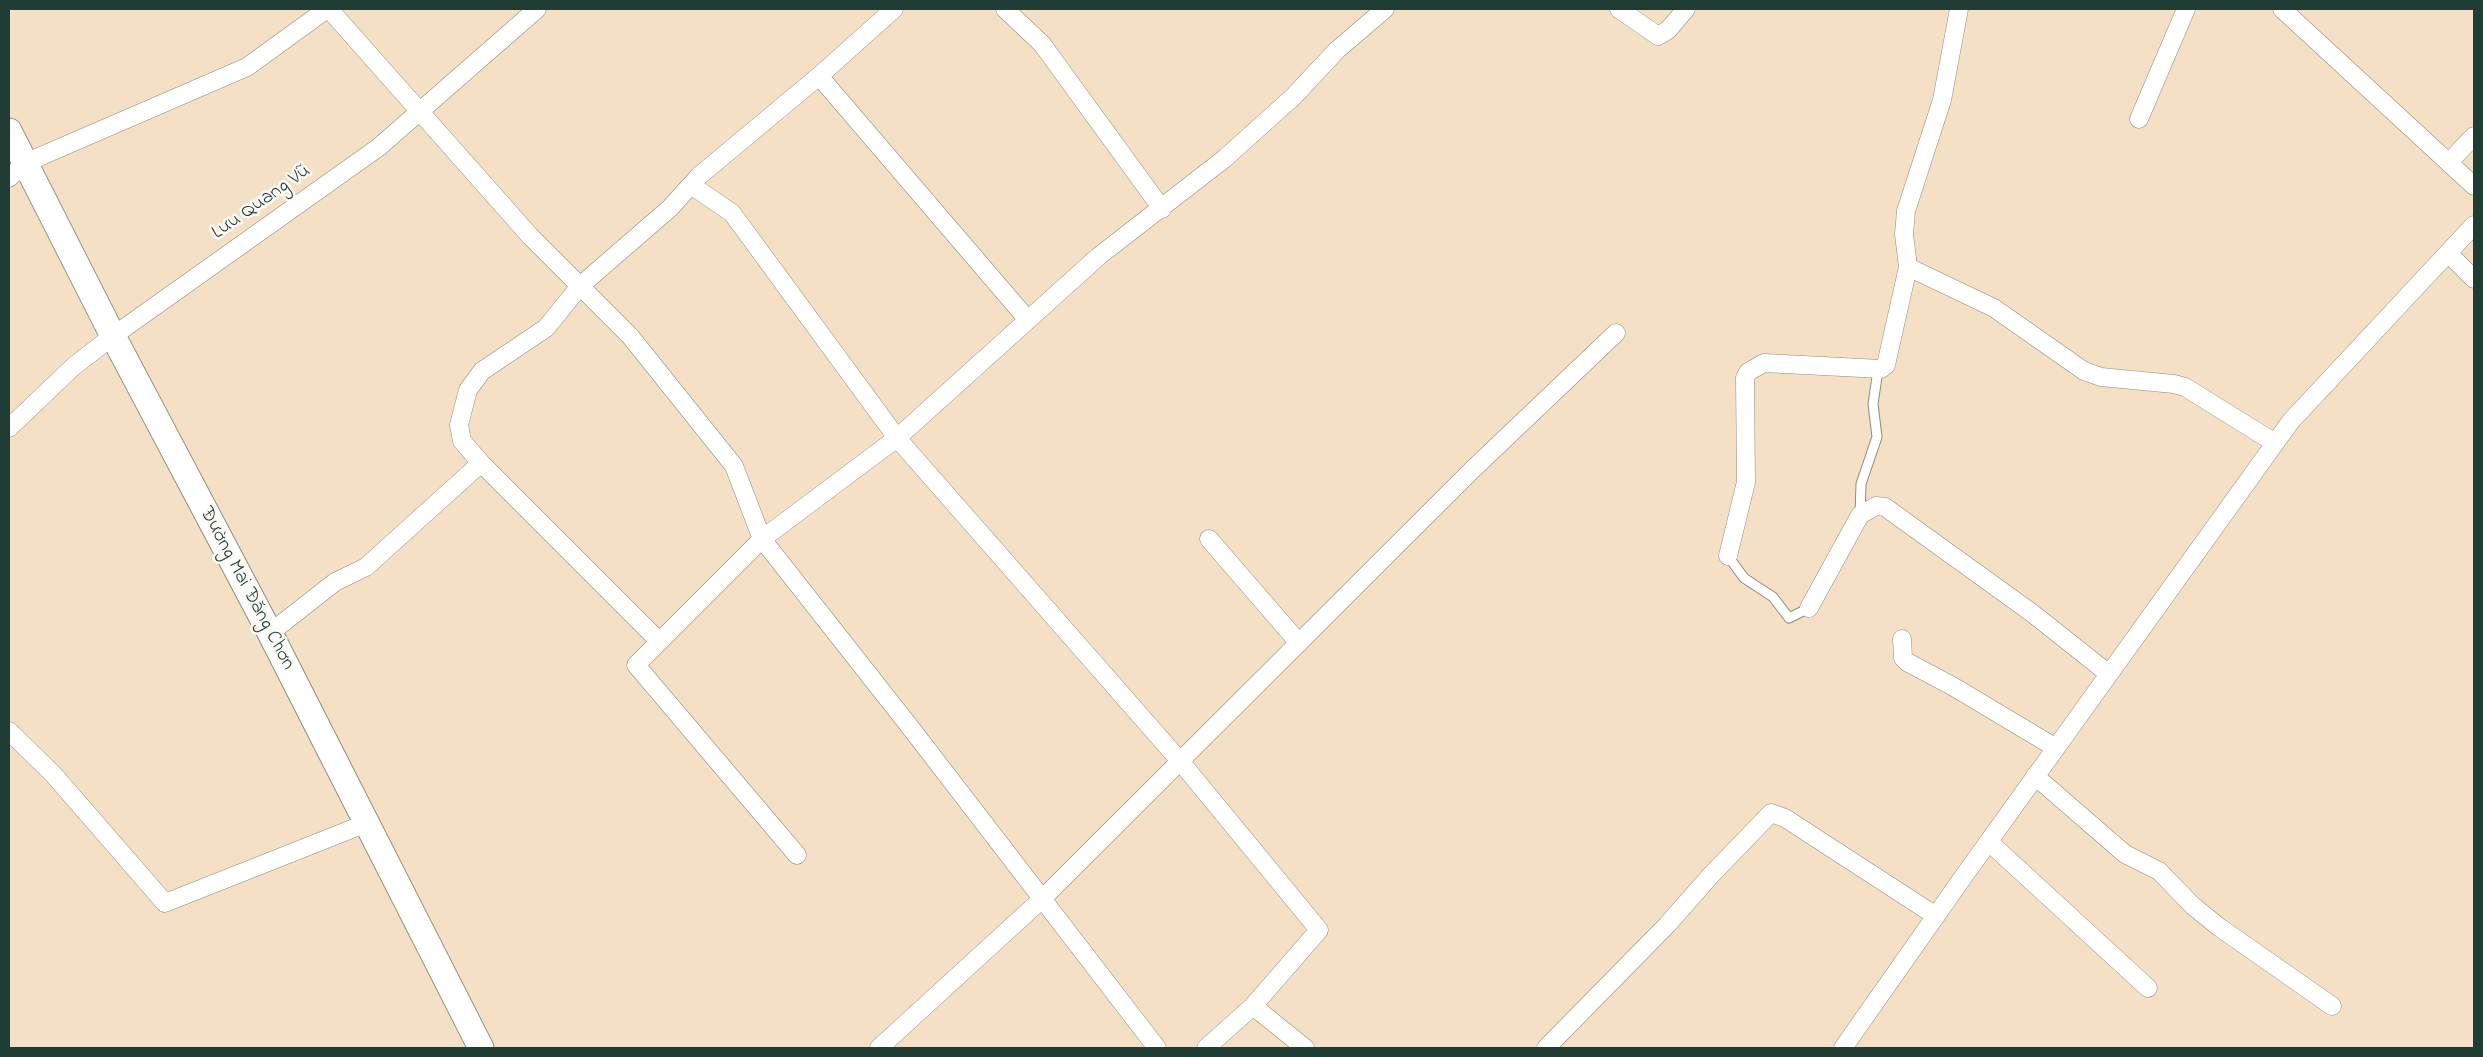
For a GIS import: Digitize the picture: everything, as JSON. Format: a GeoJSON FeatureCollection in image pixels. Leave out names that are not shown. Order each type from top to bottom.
{"type":"FeatureCollection","features":[{"type":"Feature","properties":{"kind":"main road","name":"Đường Mai Đăng Chơn"},"geometry":{"type":"LineString","coordinates":[[9,131],[17,170],[113,336],[270,633],[481,1048]]}},
{"type":"Feature","properties":{"kind":"street"},"geometry":{"type":"LineString","coordinates":[[17,170],[247,67],[328,9],[420,110],[530,236],[630,336],[734,466],[762,539],[910,727],[1157,1048]]}},
{"type":"Feature","properties":{"kind":"street","name":"Lưu Quang Vũ"},"geometry":{"type":"LineString","coordinates":[[9,428],[74,366],[113,336],[379,147],[537,9]]}},
{"type":"Feature","properties":{"kind":"street"},"geometry":{"type":"LineString","coordinates":[[659,641],[481,464],[462,441],[459,430],[468,390],[474,380],[494,363],[546,328],[580,286],[670,208],[691,185],[894,9]]}},
{"type":"Feature","properties":{"kind":"street"},"geometry":{"type":"LineString","coordinates":[[1005,9],[1042,44],[1162,209]]}},
{"type":"Feature","properties":{"kind":"street"},"geometry":{"type":"LineString","coordinates":[[797,855],[636,665],[762,539],[897,438],[1099,256],[1162,209],[1224,158],[1293,97],[1337,50],[1385,9]]}},
{"type":"Feature","properties":{"kind":"street"},"geometry":{"type":"LineString","coordinates":[[1619,9],[1658,36],[1668,30],[1686,9]]}},
{"type":"Feature","properties":{"kind":"street"},"geometry":{"type":"LineString","coordinates":[[1728,556],[1746,482],[1745,378],[1748,372],[1764,363],[1878,370],[1886,365],[1908,267],[1904,234],[1906,211],[1942,100],[1959,9]]}},
{"type":"Feature","properties":{"kind":"street"},"geometry":{"type":"LineString","coordinates":[[2138,119],[2186,9]]}},
{"type":"Feature","properties":{"kind":"street"},"geometry":{"type":"LineString","coordinates":[[2282,9],[2474,186]]}},
{"type":"Feature","properties":{"kind":"street"},"geometry":{"type":"LineString","coordinates":[[819,76],[1028,320]]}},
{"type":"Feature","properties":{"kind":"street"},"geometry":{"type":"LineString","coordinates":[[2449,162],[2474,136]]}},
{"type":"Feature","properties":{"kind":"street"},"geometry":{"type":"LineString","coordinates":[[691,185],[732,213],[897,438],[1180,761],[1319,930],[1253,1006],[1206,1048]]}},
{"type":"Feature","properties":{"kind":"street"},"geometry":{"type":"LineString","coordinates":[[1843,1048],[2035,776],[2275,443],[2292,421],[2474,225]]}},
{"type":"Feature","properties":{"kind":"street"},"geometry":{"type":"LineString","coordinates":[[2448,254],[2474,279]]}},
{"type":"Feature","properties":{"kind":"street"},"geometry":{"type":"LineString","coordinates":[[1908,267],[1994,308],[2084,371],[2101,377],[2174,384],[2185,387],[2275,443]]}},
{"type":"Feature","properties":{"kind":"street"},"geometry":{"type":"LineString","coordinates":[[879,1048],[1042,899],[1471,471],[1616,333]]}},
{"type":"Feature","properties":{"kind":"street"},"geometry":{"type":"LineString","coordinates":[[270,633],[334,582],[366,567],[481,464]]}},
{"type":"Feature","properties":{"kind":"street"},"geometry":{"type":"LineString","coordinates":[[1809,608],[1860,515],[1876,506],[1894,511],[2109,674]]}},
{"type":"Feature","properties":{"kind":"street"},"geometry":{"type":"LineString","coordinates":[[1209,539],[1299,643]]}},
{"type":"Feature","properties":{"kind":"street"},"geometry":{"type":"LineString","coordinates":[[1902,639],[1903,658],[1907,662],[1963,692],[2056,748]]}},
{"type":"Feature","properties":{"kind":"street"},"geometry":{"type":"LineString","coordinates":[[9,732],[53,774],[166,903],[367,823]]}},
{"type":"Feature","properties":{"kind":"street"},"geometry":{"type":"LineString","coordinates":[[2035,776],[2109,842],[2125,854],[2159,871],[2193,906],[2219,927],[2332,1006]]}},
{"type":"Feature","properties":{"kind":"street"},"geometry":{"type":"LineString","coordinates":[[1546,1048],[1667,926],[1712,874],[1771,813],[1785,818],[1936,916]]}},
{"type":"Feature","properties":{"kind":"street"},"geometry":{"type":"LineString","coordinates":[[1988,842],[2148,988]]}},
{"type":"Feature","properties":{"kind":"street"},"geometry":{"type":"LineString","coordinates":[[1253,1006],[1305,1048]]}},
{"type":"Feature","properties":{"kind":"lane"},"geometry":{"type":"LineString","coordinates":[[1860,515],[1862,484],[1877,437],[1873,404],[1878,370]]}},
{"type":"Feature","properties":{"kind":"lane"},"geometry":{"type":"LineString","coordinates":[[1728,556],[1744,578],[1773,597],[1789,618],[1809,608]]}}]}
